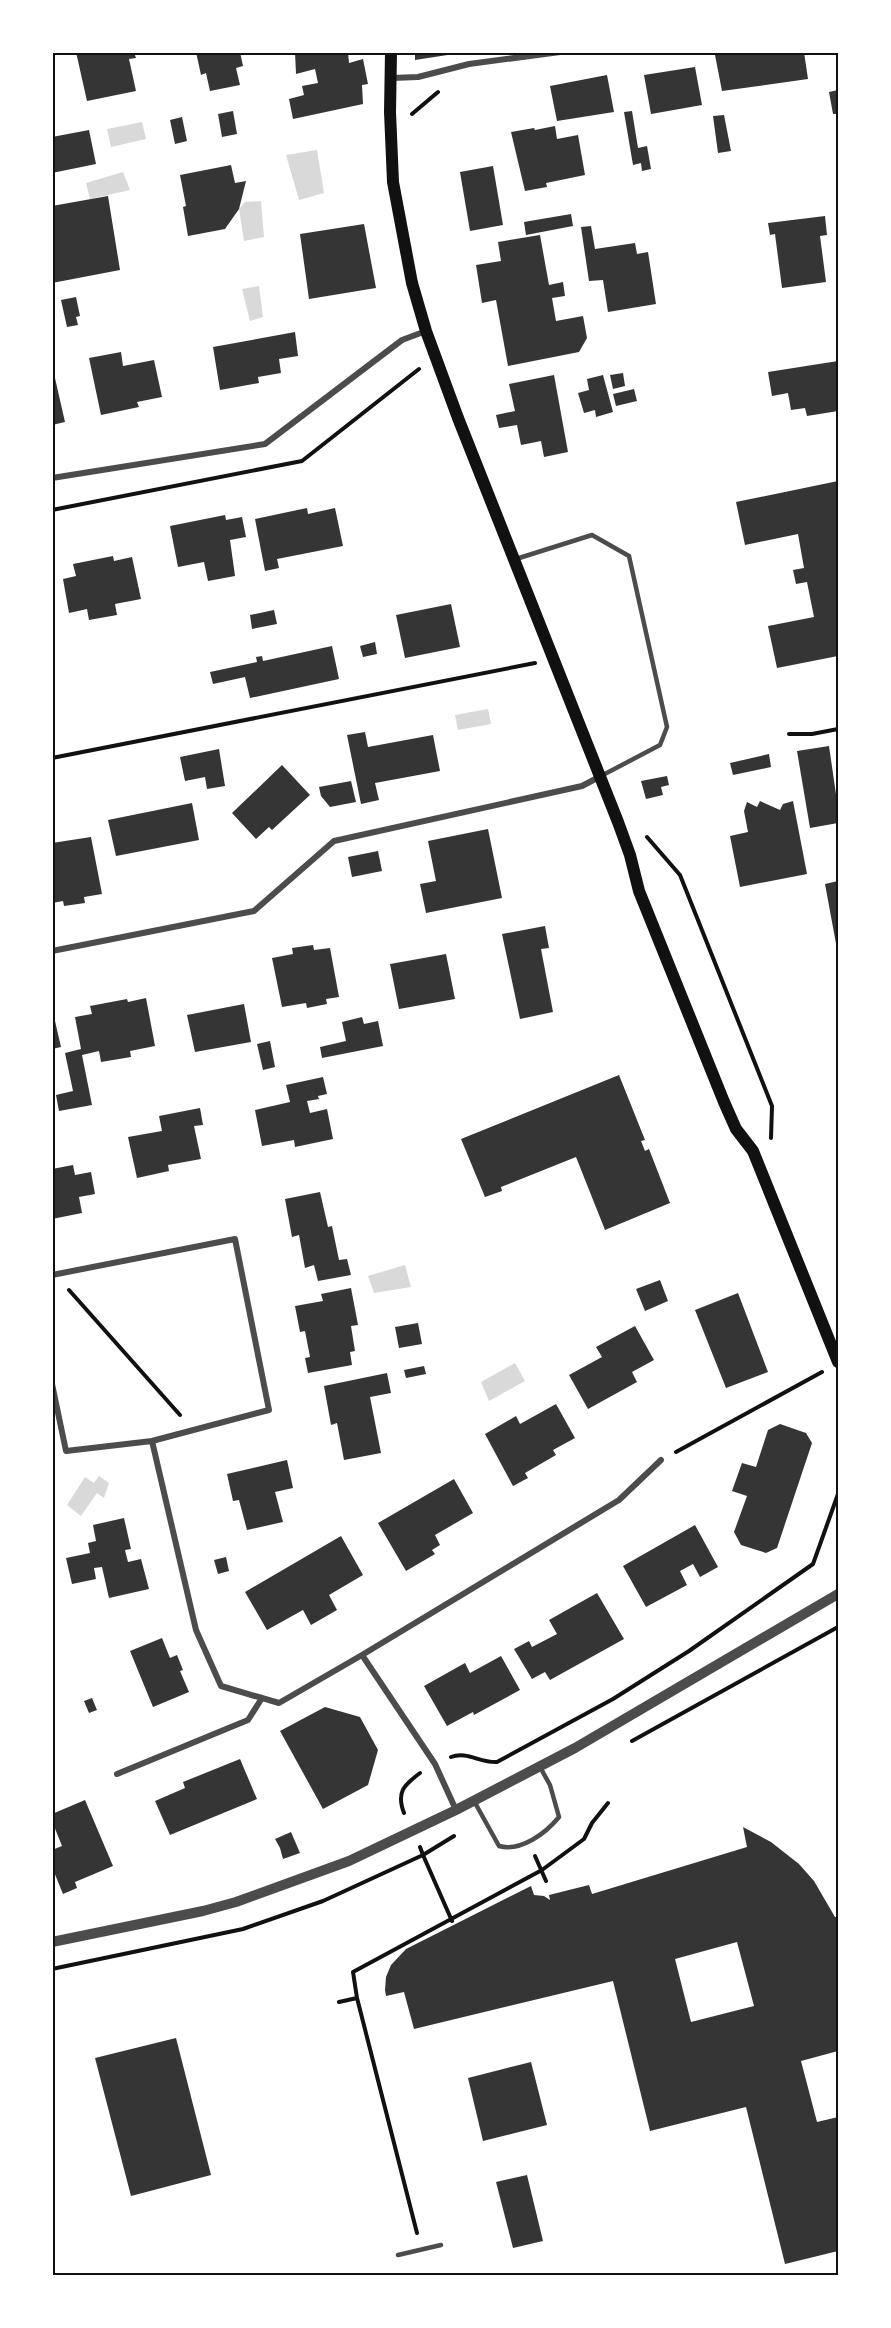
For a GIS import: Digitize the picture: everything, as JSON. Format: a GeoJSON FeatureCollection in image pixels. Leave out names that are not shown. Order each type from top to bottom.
{"type":"FeatureCollection","features":[{"type":"Feature","properties":{"kind":"main road"},"geometry":{"type":"LineString","coordinates":[[391,52],[390,112],[393,182],[412,284],[426,332],[551,658],[601,776],[630,855],[639,891],[724,1102],[736,1129],[753,1151],[833,1365]]}},
{"type":"Feature","properties":{"kind":"street"},"geometry":{"type":"LineString","coordinates":[[392,78],[418,77],[469,64],[560,52]]}},
{"type":"Feature","properties":{"kind":"street"},"geometry":{"type":"LineString","coordinates":[[52,478],[265,444],[402,340],[426,332]]}},
{"type":"Feature","properties":{"kind":"street"},"geometry":{"type":"LineString","coordinates":[[52,951],[254,911],[334,841],[582,786],[601,776]]}},
{"type":"Feature","properties":{"kind":"street"},"geometry":{"type":"LineString","coordinates":[[52,1384],[66,1451],[152,1441],[269,1410],[235,1239],[54,1275]]}},
{"type":"Feature","properties":{"kind":"street"},"geometry":{"type":"LineString","coordinates":[[152,1441],[196,1630],[221,1686],[279,1703],[619,1500],[661,1460]]}},
{"type":"Feature","properties":{"kind":"street"},"geometry":{"type":"LineString","coordinates":[[52,1942],[236,1902],[349,1861],[540,1767],[838,1594]]}},
{"type":"Feature","properties":{"kind":"street"},"geometry":{"type":"LineString","coordinates":[[362,1655],[435,1764],[456,1810]]}},
{"type":"Feature","properties":{"kind":"street"},"geometry":{"type":"LineString","coordinates":[[117,1774],[248,1720],[262,1698]]}},
{"type":"Feature","properties":{"kind":"lane"},"geometry":{"type":"LineString","coordinates":[[513,560],[592,535],[629,556],[667,727],[660,745],[601,776]]}},
{"type":"Feature","properties":{"kind":"lane"},"geometry":{"type":"LineString","coordinates":[[474,1801],[499,1846],[510,1849],[527,1842],[549,1829],[559,1817],[550,1785],[540,1767]]}},
{"type":"Feature","properties":{"kind":"lane"},"geometry":{"type":"LineString","coordinates":[[398,2255],[441,2245]]}},
{"type":"Feature","properties":{"kind":"path"},"geometry":{"type":"LineString","coordinates":[[52,758],[532,664],[551,658]]}},
{"type":"Feature","properties":{"kind":"path"},"geometry":{"type":"LineString","coordinates":[[789,734],[812,734],[838,729]]}},
{"type":"Feature","properties":{"kind":"path"},"geometry":{"type":"LineString","coordinates":[[643,828],[647,836],[680,875],[772,1106],[770,1146]]}},
{"type":"Feature","properties":{"kind":"path"},"geometry":{"type":"LineString","coordinates":[[54,1275],[192,1429]]}},
{"type":"Feature","properties":{"kind":"path"},"geometry":{"type":"LineString","coordinates":[[661,1460],[833,1365]]}},
{"type":"Feature","properties":{"kind":"path"},"geometry":{"type":"LineString","coordinates":[[813,1564],[838,1494]]}},
{"type":"Feature","properties":{"kind":"path"},"geometry":{"type":"LineString","coordinates":[[421,2250],[357,1998],[353,1972],[452,1921],[542,1870],[584,1839],[592,1823],[608,1803]]}},
{"type":"Feature","properties":{"kind":"path"},"geometry":{"type":"LineString","coordinates":[[527,1842],[546,1881]]}},
{"type":"Feature","properties":{"kind":"path"},"geometry":{"type":"LineString","coordinates":[[423,1855],[452,1921]]}},
{"type":"Feature","properties":{"kind":"path"},"geometry":{"type":"LineString","coordinates":[[339,2002],[357,1998]]}},
{"type":"Feature","properties":{"kind":"shaded area"},"geometry":{"type":"Polygon","coordinates":[[[142,122],[146,139],[111,147],[107,129],[142,122]]]}},
{"type":"Feature","properties":{"kind":"shaded area"},"geometry":{"type":"Polygon","coordinates":[[[317,150],[324,193],[299,200],[286,155],[317,150]]]}},
{"type":"Feature","properties":{"kind":"shaded area"},"geometry":{"type":"Polygon","coordinates":[[[123,172],[130,190],[90,199],[86,183],[123,172]]]}},
{"type":"Feature","properties":{"kind":"shaded area"},"geometry":{"type":"Polygon","coordinates":[[[261,201],[264,237],[244,241],[239,209],[245,202],[261,201]]]}},
{"type":"Feature","properties":{"kind":"shaded area"},"geometry":{"type":"Polygon","coordinates":[[[259,286],[263,317],[250,321],[242,289],[259,286]]]}},
{"type":"Feature","properties":{"kind":"shaded area"},"geometry":{"type":"Polygon","coordinates":[[[488,709],[491,724],[458,730],[455,715],[488,709]]]}},
{"type":"Feature","properties":{"kind":"shaded area"},"geometry":{"type":"Polygon","coordinates":[[[405,1265],[411,1287],[374,1293],[368,1276],[405,1265]]]}},
{"type":"Feature","properties":{"kind":"shaded area"},"geometry":{"type":"Polygon","coordinates":[[[515,1363],[525,1381],[489,1401],[481,1382],[515,1363]]]}},
{"type":"Feature","properties":{"kind":"shaded area"},"geometry":{"type":"Polygon","coordinates":[[[99,1476],[109,1483],[104,1498],[97,1493],[81,1516],[67,1505],[85,1477],[94,1483],[99,1476]]]}},
{"type":"Feature","properties":{"kind":"building"},"geometry":{"type":"Polygon","coordinates":[[[76,52],[134,52],[136,58],[129,59],[136,91],[87,101],[76,52]]]}},
{"type":"Feature","properties":{"kind":"building"},"geometry":{"type":"Polygon","coordinates":[[[196,52],[240,52],[243,66],[236,68],[240,85],[210,91],[206,73],[201,75],[196,52]]]}},
{"type":"Feature","properties":{"kind":"building"},"geometry":{"type":"Polygon","coordinates":[[[295,52],[348,52],[349,63],[363,59],[368,84],[362,85],[363,104],[293,119],[289,99],[304,95],[302,86],[318,83],[315,69],[296,74],[295,52]]]}},
{"type":"Feature","properties":{"kind":"building"},"geometry":{"type":"Polygon","coordinates":[[[415,52],[454,52],[454,54],[415,60],[415,52]]]}},
{"type":"Feature","properties":{"kind":"building"},"geometry":{"type":"Polygon","coordinates":[[[732,52],[804,52],[808,79],[722,91],[715,55],[732,52]]]}},
{"type":"Feature","properties":{"kind":"building"},"geometry":{"type":"Polygon","coordinates":[[[695,67],[702,105],[651,114],[644,75],[695,67]]]}},
{"type":"Feature","properties":{"kind":"building"},"geometry":{"type":"Polygon","coordinates":[[[607,75],[614,112],[557,121],[550,86],[607,75]]]}},
{"type":"Feature","properties":{"kind":"building"},"geometry":{"type":"Polygon","coordinates":[[[838,90],[838,114],[833,114],[829,92],[838,90]]]}},
{"type":"Feature","properties":{"kind":"building"},"geometry":{"type":"Polygon","coordinates":[[[233,111],[237,134],[222,137],[218,114],[233,111]]]}},
{"type":"Feature","properties":{"kind":"building"},"geometry":{"type":"Polygon","coordinates":[[[632,111],[638,148],[647,146],[651,169],[642,171],[641,163],[633,165],[624,112],[632,111]]]}},
{"type":"Feature","properties":{"kind":"building"},"geometry":{"type":"Polygon","coordinates":[[[724,115],[731,151],[718,153],[713,116],[724,115]]]}},
{"type":"Feature","properties":{"kind":"building"},"geometry":{"type":"Polygon","coordinates":[[[182,117],[187,141],[175,144],[170,120],[182,117]]]}},
{"type":"Feature","properties":{"kind":"building"},"geometry":{"type":"Polygon","coordinates":[[[555,126],[557,139],[578,135],[585,175],[546,183],[547,187],[525,191],[511,132],[555,126]]]}},
{"type":"Feature","properties":{"kind":"building"},"geometry":{"type":"Polygon","coordinates":[[[89,130],[96,164],[52,173],[52,137],[89,130]]]}},
{"type":"Feature","properties":{"kind":"building"},"geometry":{"type":"Polygon","coordinates":[[[231,165],[235,183],[246,181],[239,209],[225,229],[188,236],[183,207],[186,206],[180,175],[231,165]]]}},
{"type":"Feature","properties":{"kind":"building"},"geometry":{"type":"Polygon","coordinates":[[[493,166],[503,225],[470,231],[460,172],[493,166]]]}},
{"type":"Feature","properties":{"kind":"building"},"geometry":{"type":"Polygon","coordinates":[[[108,196],[120,270],[52,283],[52,206],[108,196]]]}},
{"type":"Feature","properties":{"kind":"building"},"geometry":{"type":"Polygon","coordinates":[[[571,214],[573,226],[526,235],[524,222],[571,214]]]}},
{"type":"Feature","properties":{"kind":"building"},"geometry":{"type":"Polygon","coordinates":[[[825,216],[827,235],[820,236],[826,282],[782,288],[775,234],[770,235],[768,223],[825,216]]]}},
{"type":"Feature","properties":{"kind":"building"},"geometry":{"type":"Polygon","coordinates":[[[364,224],[376,288],[309,299],[300,234],[364,224]]]}},
{"type":"Feature","properties":{"kind":"building"},"geometry":{"type":"Polygon","coordinates":[[[591,226],[595,249],[635,243],[637,254],[648,252],[656,304],[608,312],[603,280],[589,281],[581,227],[591,226]]]}},
{"type":"Feature","properties":{"kind":"building"},"geometry":{"type":"Polygon","coordinates":[[[540,235],[549,285],[563,282],[565,296],[552,298],[556,321],[583,316],[587,338],[579,352],[508,366],[496,300],[482,303],[476,265],[501,261],[498,242],[540,235]]]}},
{"type":"Feature","properties":{"kind":"building"},"geometry":{"type":"Polygon","coordinates":[[[76,297],[80,316],[76,317],[78,325],[67,327],[61,300],[76,297]]]}},
{"type":"Feature","properties":{"kind":"building"},"geometry":{"type":"Polygon","coordinates":[[[295,332],[298,356],[279,359],[281,373],[258,377],[259,383],[220,390],[213,347],[295,332]]]}},
{"type":"Feature","properties":{"kind":"building"},"geometry":{"type":"Polygon","coordinates":[[[121,352],[123,366],[154,360],[162,397],[137,402],[139,407],[101,415],[89,358],[121,352]]]}},
{"type":"Feature","properties":{"kind":"building"},"geometry":{"type":"Polygon","coordinates":[[[838,361],[838,411],[807,416],[805,408],[791,410],[788,393],[772,396],[768,372],[838,361]]]}},
{"type":"Feature","properties":{"kind":"building"},"geometry":{"type":"Polygon","coordinates":[[[52,365],[65,422],[52,425],[52,365]]]}},
{"type":"Feature","properties":{"kind":"building"},"geometry":{"type":"Polygon","coordinates":[[[623,373],[625,386],[613,389],[610,375],[623,373]]]}},
{"type":"Feature","properties":{"kind":"building"},"geometry":{"type":"Polygon","coordinates":[[[554,375],[568,452],[544,457],[541,441],[521,445],[517,425],[499,428],[496,415],[515,411],[509,384],[554,375]]]}},
{"type":"Feature","properties":{"kind":"building"},"geometry":{"type":"Polygon","coordinates":[[[603,375],[613,412],[596,417],[595,410],[584,413],[578,393],[589,390],[587,379],[603,375]]]}},
{"type":"Feature","properties":{"kind":"building"},"geometry":{"type":"Polygon","coordinates":[[[634,389],[637,401],[616,406],[613,394],[634,389]]]}},
{"type":"Feature","properties":{"kind":"building"},"geometry":{"type":"Polygon","coordinates":[[[838,481],[838,656],[777,668],[768,626],[814,617],[807,582],[796,584],[793,570],[804,568],[798,534],[745,545],[736,502],[838,481]]]}},
{"type":"Feature","properties":{"kind":"building"},"geometry":{"type":"Polygon","coordinates":[[[307,508],[308,514],[335,508],[343,546],[277,559],[279,568],[265,571],[255,519],[307,508]]]}},
{"type":"Feature","properties":{"kind":"building"},"geometry":{"type":"Polygon","coordinates":[[[225,515],[226,520],[242,517],[246,537],[230,540],[235,576],[208,581],[204,562],[178,567],[170,526],[225,515]]]}},
{"type":"Feature","properties":{"kind":"building"},"geometry":{"type":"Polygon","coordinates":[[[113,556],[114,561],[132,557],[141,599],[115,604],[117,615],[89,620],[87,609],[69,613],[63,579],[76,576],[73,564],[113,556]]]}},
{"type":"Feature","properties":{"kind":"building"},"geometry":{"type":"Polygon","coordinates":[[[451,604],[460,647],[405,658],[396,615],[451,604]]]}},
{"type":"Feature","properties":{"kind":"building"},"geometry":{"type":"Polygon","coordinates":[[[274,610],[277,624],[252,629],[250,615],[274,610]]]}},
{"type":"Feature","properties":{"kind":"building"},"geometry":{"type":"Polygon","coordinates":[[[375,642],[377,654],[363,657],[360,646],[375,642]]]}},
{"type":"Feature","properties":{"kind":"building"},"geometry":{"type":"Polygon","coordinates":[[[332,646],[339,679],[250,698],[245,677],[213,684],[210,672],[257,662],[256,657],[262,656],[263,661],[332,646]]]}},
{"type":"Feature","properties":{"kind":"building"},"geometry":{"type":"Polygon","coordinates":[[[365,732],[368,747],[433,735],[440,771],[375,783],[379,800],[361,804],[347,735],[365,732]]]}},
{"type":"Feature","properties":{"kind":"building"},"geometry":{"type":"Polygon","coordinates":[[[829,746],[838,823],[810,828],[797,751],[829,746]]]}},
{"type":"Feature","properties":{"kind":"building"},"geometry":{"type":"Polygon","coordinates":[[[219,749],[225,786],[207,789],[205,777],[185,781],[180,757],[219,749]]]}},
{"type":"Feature","properties":{"kind":"building"},"geometry":{"type":"Polygon","coordinates":[[[769,754],[771,767],[733,775],[730,763],[769,754]]]}},
{"type":"Feature","properties":{"kind":"building"},"geometry":{"type":"Polygon","coordinates":[[[282,765],[310,795],[272,830],[269,827],[256,839],[232,813],[282,765]]]}},
{"type":"Feature","properties":{"kind":"building"},"geometry":{"type":"Polygon","coordinates":[[[667,776],[669,785],[661,787],[663,795],[646,799],[641,781],[667,776]]]}},
{"type":"Feature","properties":{"kind":"building"},"geometry":{"type":"Polygon","coordinates":[[[351,781],[356,802],[330,807],[321,796],[319,787],[351,781]]]}},
{"type":"Feature","properties":{"kind":"building"},"geometry":{"type":"Polygon","coordinates":[[[760,801],[780,810],[783,804],[793,801],[807,874],[740,887],[730,836],[748,832],[744,811],[747,802],[757,807],[760,801]]]}},
{"type":"Feature","properties":{"kind":"building"},"geometry":{"type":"Polygon","coordinates":[[[192,803],[199,840],[116,856],[108,820],[192,803]]]}},
{"type":"Feature","properties":{"kind":"building"},"geometry":{"type":"Polygon","coordinates":[[[488,829],[502,898],[426,913],[420,884],[436,881],[428,841],[488,829]]]}},
{"type":"Feature","properties":{"kind":"building"},"geometry":{"type":"Polygon","coordinates":[[[91,837],[102,894],[84,897],[85,903],[64,906],[63,901],[52,903],[52,843],[91,837]]]}},
{"type":"Feature","properties":{"kind":"building"},"geometry":{"type":"Polygon","coordinates":[[[378,851],[382,871],[352,877],[348,857],[378,851]]]}},
{"type":"Feature","properties":{"kind":"building"},"geometry":{"type":"Polygon","coordinates":[[[838,881],[838,949],[837,949],[825,884],[838,881]]]}},
{"type":"Feature","properties":{"kind":"building"},"geometry":{"type":"Polygon","coordinates":[[[545,926],[549,948],[541,949],[553,1012],[520,1019],[502,934],[545,926]]]}},
{"type":"Feature","properties":{"kind":"building"},"geometry":{"type":"Polygon","coordinates":[[[313,945],[314,950],[330,948],[339,997],[326,999],[327,1004],[307,1008],[306,1003],[282,1007],[272,958],[293,954],[292,948],[313,945]]]}},
{"type":"Feature","properties":{"kind":"building"},"geometry":{"type":"Polygon","coordinates":[[[446,954],[455,999],[399,1009],[390,964],[446,954]]]}},
{"type":"Feature","properties":{"kind":"building"},"geometry":{"type":"Polygon","coordinates":[[[146,998],[155,1046],[130,1051],[131,1057],[101,1062],[99,1051],[82,1055],[92,1105],[59,1111],[56,1095],[73,1091],[65,1053],[81,1049],[75,1017],[92,1014],[90,1006],[146,998]]]}},
{"type":"Feature","properties":{"kind":"building"},"geometry":{"type":"Polygon","coordinates":[[[244,1004],[251,1042],[195,1052],[187,1015],[244,1004]]]}},
{"type":"Feature","properties":{"kind":"building"},"geometry":{"type":"Polygon","coordinates":[[[52,1008],[61,1047],[52,1049],[52,1008]]]}},
{"type":"Feature","properties":{"kind":"building"},"geometry":{"type":"Polygon","coordinates":[[[362,1017],[364,1024],[378,1021],[383,1046],[322,1058],[320,1047],[346,1041],[342,1022],[362,1017]]]}},
{"type":"Feature","properties":{"kind":"building"},"geometry":{"type":"Polygon","coordinates":[[[270,1041],[275,1067],[263,1070],[257,1044],[270,1041]]]}},
{"type":"Feature","properties":{"kind":"building"},"geometry":{"type":"Polygon","coordinates":[[[619,1075],[645,1140],[641,1141],[645,1151],[649,1149],[670,1203],[605,1230],[576,1157],[501,1187],[502,1191],[485,1197],[461,1139],[619,1075]]]}},
{"type":"Feature","properties":{"kind":"building"},"geometry":{"type":"Polygon","coordinates":[[[323,1077],[327,1094],[318,1096],[319,1099],[307,1101],[310,1113],[327,1109],[333,1139],[295,1147],[294,1140],[262,1146],[255,1110],[290,1102],[286,1085],[323,1077]]]}},
{"type":"Feature","properties":{"kind":"building"},"geometry":{"type":"Polygon","coordinates":[[[200,1108],[203,1125],[194,1126],[201,1159],[168,1165],[169,1171],[137,1178],[128,1137],[162,1131],[159,1116],[200,1108]]]}},
{"type":"Feature","properties":{"kind":"building"},"geometry":{"type":"Polygon","coordinates":[[[73,1165],[75,1175],[91,1172],[95,1194],[79,1197],[82,1213],[52,1219],[52,1169],[73,1165]]]}},
{"type":"Feature","properties":{"kind":"building"},"geometry":{"type":"Polygon","coordinates":[[[320,1192],[328,1227],[332,1226],[339,1260],[347,1259],[351,1275],[318,1281],[314,1265],[305,1268],[299,1235],[292,1237],[285,1199],[320,1192]]]}},
{"type":"Feature","properties":{"kind":"building"},"geometry":{"type":"Polygon","coordinates":[[[660,1280],[668,1301],[645,1311],[636,1289],[660,1280]]]}},
{"type":"Feature","properties":{"kind":"building"},"geometry":{"type":"Polygon","coordinates":[[[351,1288],[358,1325],[351,1326],[355,1351],[350,1352],[352,1365],[308,1373],[305,1358],[310,1357],[305,1331],[300,1332],[295,1306],[323,1301],[321,1294],[351,1288]]]}},
{"type":"Feature","properties":{"kind":"building"},"geometry":{"type":"Polygon","coordinates":[[[738,1293],[768,1372],[726,1388],[695,1310],[738,1293]]]}},
{"type":"Feature","properties":{"kind":"building"},"geometry":{"type":"Polygon","coordinates":[[[418,1323],[422,1344],[399,1348],[395,1327],[418,1323]]]}},
{"type":"Feature","properties":{"kind":"building"},"geometry":{"type":"Polygon","coordinates":[[[635,1326],[654,1360],[632,1372],[637,1382],[588,1409],[569,1375],[602,1357],[596,1347],[635,1326]]]}},
{"type":"Feature","properties":{"kind":"building"},"geometry":{"type":"Polygon","coordinates":[[[424,1366],[426,1374],[406,1378],[404,1370],[424,1366]]]}},
{"type":"Feature","properties":{"kind":"building"},"geometry":{"type":"Polygon","coordinates":[[[387,1373],[391,1393],[370,1397],[381,1453],[344,1460],[337,1423],[331,1425],[324,1386],[387,1373]]]}},
{"type":"Feature","properties":{"kind":"building"},"geometry":{"type":"Polygon","coordinates":[[[556,1404],[575,1438],[553,1450],[556,1455],[525,1473],[528,1478],[513,1486],[485,1434],[516,1416],[520,1424],[556,1404]]]}},
{"type":"Feature","properties":{"kind":"building"},"geometry":{"type":"Polygon","coordinates":[[[780,1424],[806,1433],[812,1443],[777,1548],[766,1553],[741,1545],[734,1532],[747,1496],[732,1491],[742,1463],[756,1467],[768,1430],[780,1424]]]}},
{"type":"Feature","properties":{"kind":"building"},"geometry":{"type":"Polygon","coordinates":[[[287,1460],[293,1488],[275,1492],[283,1522],[247,1530],[239,1500],[233,1501],[227,1474],[287,1460]]]}},
{"type":"Feature","properties":{"kind":"building"},"geometry":{"type":"Polygon","coordinates":[[[454,1479],[473,1513],[435,1535],[440,1545],[432,1550],[435,1554],[406,1571],[378,1523],[454,1479]]]}},
{"type":"Feature","properties":{"kind":"building"},"geometry":{"type":"Polygon","coordinates":[[[124,1518],[131,1549],[125,1550],[128,1562],[141,1559],[149,1589],[109,1598],[102,1567],[94,1568],[96,1579],[72,1584],[66,1558],[90,1553],[88,1543],[96,1541],[93,1525],[124,1518]]]}},
{"type":"Feature","properties":{"kind":"building"},"geometry":{"type":"Polygon","coordinates":[[[695,1525],[718,1567],[700,1577],[693,1564],[680,1571],[687,1585],[646,1607],[623,1566],[695,1525]]]}},
{"type":"Feature","properties":{"kind":"building"},"geometry":{"type":"Polygon","coordinates":[[[341,1536],[363,1575],[329,1595],[337,1610],[311,1625],[303,1610],[267,1630],[245,1592],[341,1536]]]}},
{"type":"Feature","properties":{"kind":"building"},"geometry":{"type":"Polygon","coordinates":[[[226,1557],[229,1571],[218,1574],[214,1560],[226,1557]]]}},
{"type":"Feature","properties":{"kind":"building"},"geometry":{"type":"Polygon","coordinates":[[[597,1593],[624,1639],[550,1680],[545,1672],[532,1679],[514,1649],[529,1641],[532,1647],[557,1634],[549,1620],[597,1593]]]}},
{"type":"Feature","properties":{"kind":"building"},"geometry":{"type":"Polygon","coordinates":[[[162,1638],[170,1658],[177,1655],[183,1670],[180,1671],[189,1692],[153,1707],[130,1651],[162,1638]]]}},
{"type":"Feature","properties":{"kind":"building"},"geometry":{"type":"Polygon","coordinates":[[[501,1656],[520,1690],[474,1715],[473,1712],[447,1726],[424,1686],[465,1663],[470,1673],[501,1656]]]}},
{"type":"Feature","properties":{"kind":"building"},"geometry":{"type":"Polygon","coordinates":[[[92,1698],[97,1710],[89,1713],[84,1701],[92,1698]]]}},
{"type":"Feature","properties":{"kind":"building"},"geometry":{"type":"Polygon","coordinates":[[[325,1707],[360,1717],[378,1750],[368,1785],[323,1809],[280,1731],[325,1707]]]}},
{"type":"Feature","properties":{"kind":"building"},"geometry":{"type":"Polygon","coordinates":[[[240,1759],[257,1799],[170,1835],[155,1801],[185,1788],[183,1782],[240,1759]]]}},
{"type":"Feature","properties":{"kind":"building"},"geometry":{"type":"Polygon","coordinates":[[[85,1800],[113,1866],[75,1882],[77,1888],[63,1894],[52,1867],[52,1850],[62,1846],[52,1821],[52,1814],[85,1800]]]}},
{"type":"Feature","properties":{"kind":"building"},"geometry":{"type":"Polygon","coordinates":[[[743,1827],[771,1842],[799,1864],[814,1881],[835,1917],[838,1917],[838,2051],[801,2061],[817,2122],[838,2117],[838,2251],[785,2264],[746,2107],[650,2131],[613,1981],[414,2029],[404,1992],[386,1996],[385,1990],[386,1977],[391,1965],[406,1949],[531,1886],[534,1895],[544,1896],[550,1900],[549,1895],[589,1885],[592,1894],[747,1847],[743,1827]],[[737,1942],[675,1959],[691,2022],[754,2006],[737,1942]]]}},
{"type":"Feature","properties":{"kind":"building"},"geometry":{"type":"Polygon","coordinates":[[[291,1832],[300,1853],[283,1859],[275,1839],[291,1832]]]}},
{"type":"Feature","properties":{"kind":"building"},"geometry":{"type":"Polygon","coordinates":[[[176,2038],[211,2175],[131,2196],[95,2058],[176,2038]]]}},
{"type":"Feature","properties":{"kind":"building"},"geometry":{"type":"Polygon","coordinates":[[[531,2062],[547,2125],[483,2141],[468,2078],[531,2062]]]}},
{"type":"Feature","properties":{"kind":"building"},"geometry":{"type":"Polygon","coordinates":[[[527,2175],[543,2241],[513,2248],[496,2182],[527,2175]]]}}]}
